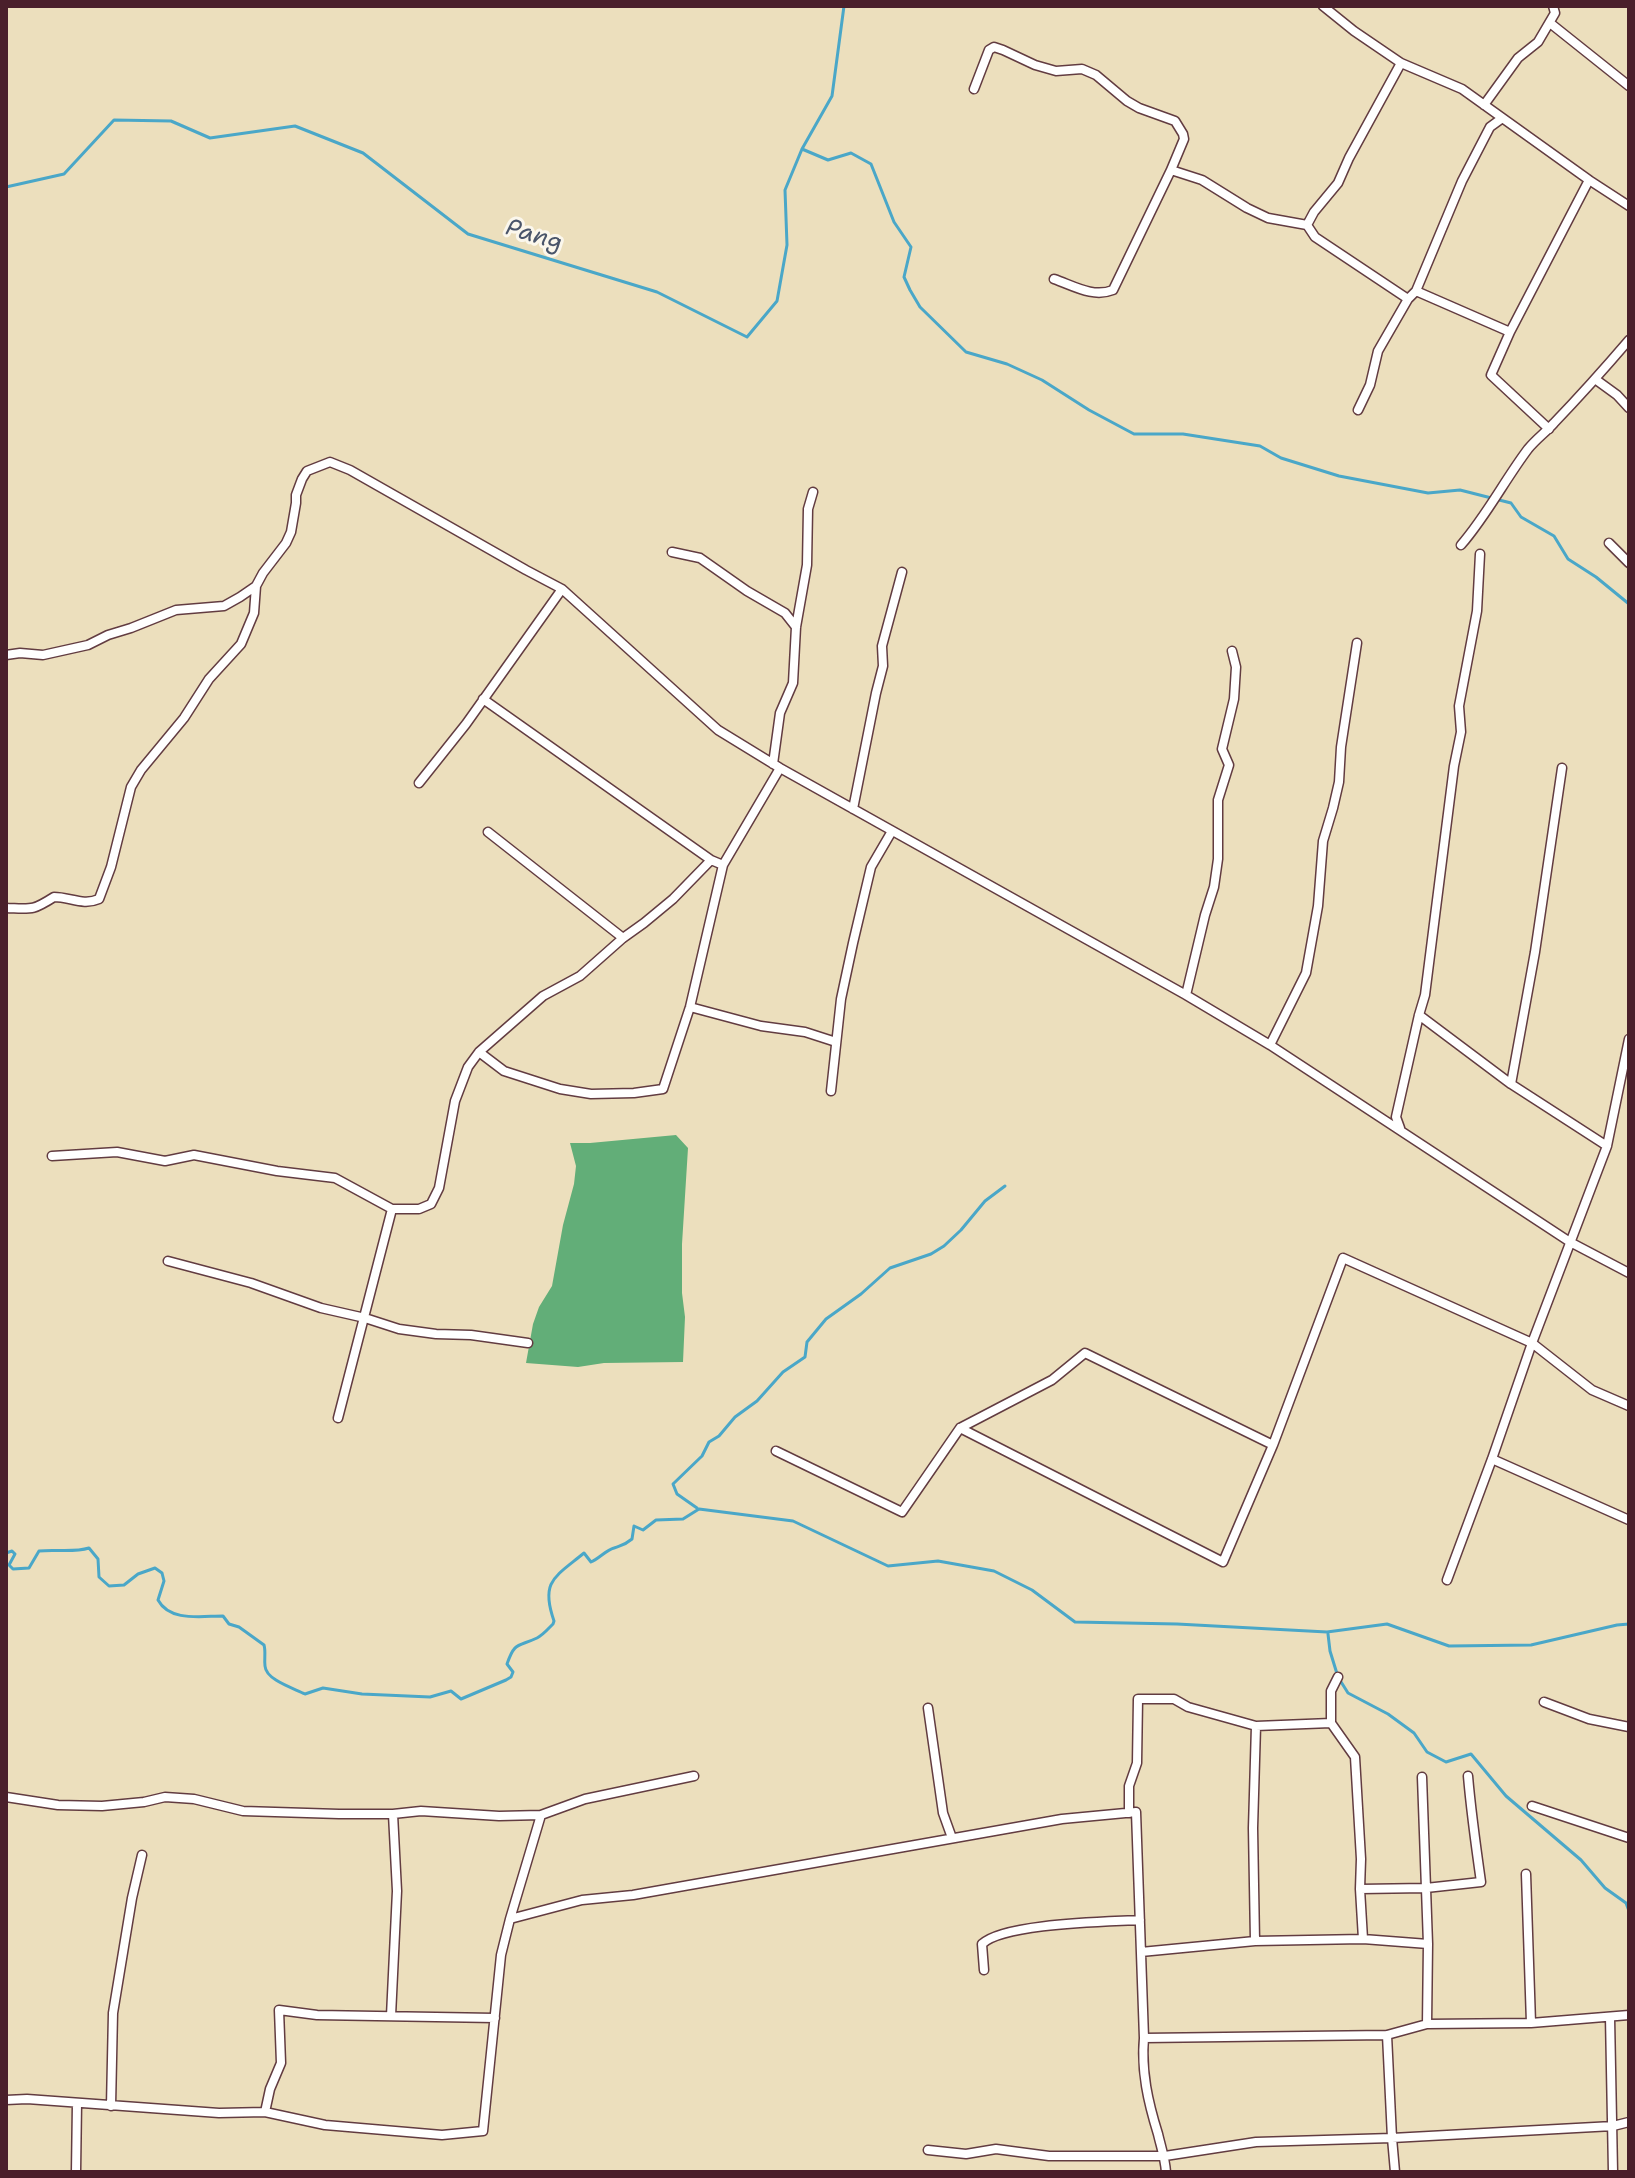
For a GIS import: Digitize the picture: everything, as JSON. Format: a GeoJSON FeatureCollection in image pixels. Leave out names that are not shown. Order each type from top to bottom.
{"type":"FeatureCollection","features":[{"type":"Feature","properties":{"kind":"street"},"geometry":{"type":"LineString","coordinates":[[1323,6],[1401,63],[1462,89],[1629,206]]}},
{"type":"Feature","properties":{"kind":"street"},"geometry":{"type":"LineString","coordinates":[[1484,105],[1518,58],[1538,42],[1555,13],[1553,6]]}},
{"type":"Feature","properties":{"kind":"street"},"geometry":{"type":"LineString","coordinates":[[1550,23],[1629,86]]}},
{"type":"Feature","properties":{"kind":"street"},"geometry":{"type":"LineString","coordinates":[[974,89],[989,50],[994,47],[1056,71],[1082,69],[1096,75],[1127,101],[1175,121],[1179,126],[1184,139],[1113,290],[1102,295],[1054,279]]}},
{"type":"Feature","properties":{"kind":"street"},"geometry":{"type":"LineString","coordinates":[[1307,225],[1338,183],[1401,63]]}},
{"type":"Feature","properties":{"kind":"street"},"geometry":{"type":"LineString","coordinates":[[1358,410],[1370,385],[1378,351],[1408,299],[1416,291],[1462,181],[1490,127],[1501,119]]}},
{"type":"Feature","properties":{"kind":"street"},"geometry":{"type":"LineString","coordinates":[[1171,170],[1202,180],[1268,218],[1307,225],[1315,237],[1408,299]]}},
{"type":"Feature","properties":{"kind":"street"},"geometry":{"type":"LineString","coordinates":[[1549,429],[1491,375],[1589,180]]}},
{"type":"Feature","properties":{"kind":"street"},"geometry":{"type":"LineString","coordinates":[[1416,291],[1510,332]]}},
{"type":"Feature","properties":{"kind":"street"},"geometry":{"type":"LineString","coordinates":[[1461,545],[1483,518],[1499,489],[1531,445],[1629,340]]}},
{"type":"Feature","properties":{"kind":"street"},"geometry":{"type":"LineString","coordinates":[[1595,379],[1629,408]]}},
{"type":"Feature","properties":{"kind":"street"},"geometry":{"type":"LineString","coordinates":[[6,908],[36,909],[54,897],[80,902],[99,899],[111,867],[131,787],[199,697],[209,679],[241,644],[254,613],[256,586],[291,532],[296,495],[302,479],[307,471],[330,462],[350,470],[562,589],[718,730],[1270,1045],[1570,1242],[1629,1273]]}},
{"type":"Feature","properties":{"kind":"street"},"geometry":{"type":"LineString","coordinates":[[479,1052],[504,1071],[560,1089],[605,1094],[663,1089],[690,1007],[723,865],[777,766],[780,713],[793,683],[796,627],[807,565],[808,509],[813,492]]}},
{"type":"Feature","properties":{"kind":"street"},"geometry":{"type":"LineString","coordinates":[[1609,543],[1629,563]]}},
{"type":"Feature","properties":{"kind":"street"},"geometry":{"type":"LineString","coordinates":[[672,552],[700,558],[785,613],[796,627]]}},
{"type":"Feature","properties":{"kind":"street"},"geometry":{"type":"LineString","coordinates":[[1400,1129],[1396,1117],[1425,995],[1461,732],[1459,706],[1477,611],[1480,554]]}},
{"type":"Feature","properties":{"kind":"street"},"geometry":{"type":"LineString","coordinates":[[853,809],[883,666],[882,646],[902,572]]}},
{"type":"Feature","properties":{"kind":"street"},"geometry":{"type":"LineString","coordinates":[[6,655],[43,655],[88,645],[176,610],[224,606],[256,586]]}},
{"type":"Feature","properties":{"kind":"street"},"geometry":{"type":"LineString","coordinates":[[419,783],[562,589]]}},
{"type":"Feature","properties":{"kind":"street"},"geometry":{"type":"LineString","coordinates":[[1270,1045],[1306,973],[1318,906],[1323,841],[1339,782],[1341,747],[1357,643]]}},
{"type":"Feature","properties":{"kind":"street"},"geometry":{"type":"LineString","coordinates":[[1186,995],[1216,873],[1218,800],[1229,765],[1222,749],[1235,689],[1236,667],[1232,651]]}},
{"type":"Feature","properties":{"kind":"street"},"geometry":{"type":"LineString","coordinates":[[483,699],[711,860],[723,865]]}},
{"type":"Feature","properties":{"kind":"street"},"geometry":{"type":"LineString","coordinates":[[1511,1084],[1535,952],[1562,768]]}},
{"type":"Feature","properties":{"kind":"street"},"geometry":{"type":"LineString","coordinates":[[831,1091],[841,999],[871,867],[892,831]]}},
{"type":"Feature","properties":{"kind":"street"},"geometry":{"type":"LineString","coordinates":[[488,832],[623,938]]}},
{"type":"Feature","properties":{"kind":"street"},"geometry":{"type":"LineString","coordinates":[[52,1156],[117,1152],[165,1161],[194,1155],[277,1171],[335,1178],[392,1209],[419,1209],[431,1204],[439,1188],[455,1101],[468,1067],[479,1052],[543,996],[580,976],[673,899],[711,860]]}},
{"type":"Feature","properties":{"kind":"street"},"geometry":{"type":"LineString","coordinates":[[690,1007],[761,1026],[805,1032],[836,1042]]}},
{"type":"Feature","properties":{"kind":"street"},"geometry":{"type":"LineString","coordinates":[[1419,1015],[1511,1084],[1607,1146]]}},
{"type":"Feature","properties":{"kind":"street"},"geometry":{"type":"LineString","coordinates":[[1447,1580],[1607,1146],[1629,1039]]}},
{"type":"Feature","properties":{"kind":"street"},"geometry":{"type":"LineString","coordinates":[[338,1418],[392,1209]]}},
{"type":"Feature","properties":{"kind":"street"},"geometry":{"type":"LineString","coordinates":[[960,1428],[1223,1562],[1273,1445],[1343,1258],[1532,1343],[1592,1390],[1629,1406]]}},
{"type":"Feature","properties":{"kind":"street"},"geometry":{"type":"LineString","coordinates":[[168,1261],[399,1329],[528,1343]]}},
{"type":"Feature","properties":{"kind":"street"},"geometry":{"type":"LineString","coordinates":[[776,1451],[902,1512],[960,1428],[1052,1380],[1085,1353],[1273,1445]]}},
{"type":"Feature","properties":{"kind":"street"},"geometry":{"type":"LineString","coordinates":[[1492,1459],[1629,1520]]}},
{"type":"Feature","properties":{"kind":"street"},"geometry":{"type":"LineString","coordinates":[[1338,1677],[1331,1691],[1331,1723],[1355,1757],[1363,1939]]}},
{"type":"Feature","properties":{"kind":"street"},"geometry":{"type":"LineString","coordinates":[[1129,1813],[1129,1786],[1137,1763],[1138,1699],[1174,1699],[1188,1707],[1256,1726],[1331,1723]]}},
{"type":"Feature","properties":{"kind":"street"},"geometry":{"type":"LineString","coordinates":[[1544,1702],[1589,1719],[1629,1727]]}},
{"type":"Feature","properties":{"kind":"street"},"geometry":{"type":"LineString","coordinates":[[928,1708],[943,1813],[952,1838]]}},
{"type":"Feature","properties":{"kind":"street"},"geometry":{"type":"LineString","coordinates":[[1255,1941],[1253,1828],[1256,1726]]}},
{"type":"Feature","properties":{"kind":"street"},"geometry":{"type":"LineString","coordinates":[[6,1797],[58,1805],[102,1806],[165,1797],[194,1799],[243,1811],[541,1815],[585,1799],[694,1776]]}},
{"type":"Feature","properties":{"kind":"street"},"geometry":{"type":"LineString","coordinates":[[1360,1889],[1426,1888],[1481,1882],[1473,1815],[1468,1799],[1468,1776]]}},
{"type":"Feature","properties":{"kind":"street"},"geometry":{"type":"LineString","coordinates":[[1422,1777],[1428,1944],[1427,2024]]}},
{"type":"Feature","properties":{"kind":"street"},"geometry":{"type":"LineString","coordinates":[[1532,1806],[1629,1838]]}},
{"type":"Feature","properties":{"kind":"street"},"geometry":{"type":"LineString","coordinates":[[510,1919],[582,1900],[633,1895],[1062,1819],[1136,1812],[1144,2038],[1142,2065],[1165,2156],[1166,2172]]}},
{"type":"Feature","properties":{"kind":"street"},"geometry":{"type":"LineString","coordinates":[[391,2016],[397,1891],[393,1814]]}},
{"type":"Feature","properties":{"kind":"street"},"geometry":{"type":"LineString","coordinates":[[6,2100],[219,2113],[265,2112],[325,2125],[442,2135],[483,2131],[501,1955],[541,1815]]}},
{"type":"Feature","properties":{"kind":"street"},"geometry":{"type":"LineString","coordinates":[[111,2106],[113,2013],[142,1855]]}},
{"type":"Feature","properties":{"kind":"street"},"geometry":{"type":"LineString","coordinates":[[1526,1874],[1531,2023]]}},
{"type":"Feature","properties":{"kind":"street"},"geometry":{"type":"LineString","coordinates":[[984,1970],[982,1944],[987,1940],[1026,1929],[1140,1920]]}},
{"type":"Feature","properties":{"kind":"street"},"geometry":{"type":"LineString","coordinates":[[1141,1952],[1255,1941],[1363,1939],[1428,1944]]}},
{"type":"Feature","properties":{"kind":"street"},"geometry":{"type":"LineString","coordinates":[[265,2112],[281,2063],[279,2010],[317,2015],[495,2018]]}},
{"type":"Feature","properties":{"kind":"street"},"geometry":{"type":"LineString","coordinates":[[1144,2038],[1387,2035],[1427,2024],[1531,2023],[1629,2015]]}},
{"type":"Feature","properties":{"kind":"street"},"geometry":{"type":"LineString","coordinates":[[1610,2017],[1613,2172]]}},
{"type":"Feature","properties":{"kind":"street"},"geometry":{"type":"LineString","coordinates":[[1387,2035],[1395,2172]]}},
{"type":"Feature","properties":{"kind":"street"},"geometry":{"type":"LineString","coordinates":[[76,2172],[77,2103]]}},
{"type":"Feature","properties":{"kind":"street"},"geometry":{"type":"LineString","coordinates":[[928,2150],[966,2154],[996,2149],[1049,2156],[1165,2156],[1256,2142],[1392,2138],[1613,2126],[1629,2122]]}},
{"type":"Feature","properties":{"kind":"green space"},"geometry":{"type":"Polygon","coordinates":[[[676,1135],[688,1148],[682,1244],[683,1362],[604,1363],[578,1367],[526,1363],[533,1324],[552,1286],[574,1184],[576,1166],[570,1143],[676,1135]]]}},
{"type":"Feature","properties":{"kind":"waterway","name":"Pang"},"geometry":{"type":"LineString","coordinates":[[6,187],[64,174],[114,120],[171,121],[210,138],[295,126],[363,153],[468,234],[657,292],[747,337],[777,301],[787,245],[785,190],[802,149],[832,96],[844,6]]}},
{"type":"Feature","properties":{"kind":"waterway"},"geometry":{"type":"LineString","coordinates":[[802,149],[828,160],[851,153],[871,164],[894,222],[911,247],[904,277],[910,290],[920,307],[966,352],[1007,364],[1042,380],[1134,434],[1183,434],[1260,446],[1281,458],[1339,476],[1428,493],[1460,490],[1511,503],[1521,517],[1554,536],[1568,559],[1629,604]]}},
{"type":"Feature","properties":{"kind":"waterway"},"geometry":{"type":"LineString","coordinates":[[697,1508],[677,1494],[673,1484],[702,1456],[709,1442],[757,1401],[783,1372],[805,1357],[807,1342],[826,1319],[890,1268],[931,1254],[944,1246],[985,1201],[1005,1186]]}},
{"type":"Feature","properties":{"kind":"waterway"},"geometry":{"type":"LineString","coordinates":[[6,1553],[12,1551],[15,1554],[9,1565],[13,1569],[29,1568],[39,1551],[89,1548],[98,1559],[99,1577],[109,1586],[124,1585],[138,1574],[155,1568],[162,1573],[164,1581],[158,1600],[163,1607],[178,1615],[223,1616],[229,1624],[239,1627],[264,1645],[265,1666],[270,1675],[305,1694],[323,1688],[362,1694],[430,1697],[451,1691],[461,1699],[506,1680],[513,1672],[507,1664],[515,1648],[539,1637],[553,1624],[550,1588],[565,1568],[584,1553],[591,1562],[608,1550],[627,1543],[632,1539],[634,1526],[643,1530],[656,1520],[683,1519],[699,1509],[793,1521],[888,1566],[938,1561],[994,1571],[1032,1590],[1075,1622],[1327,1632],[1387,1624],[1449,1646],[1531,1645],[1629,1624]]}},
{"type":"Feature","properties":{"kind":"waterway"},"geometry":{"type":"LineString","coordinates":[[1328,1634],[1338,1677],[1348,1693],[1388,1714],[1414,1733],[1427,1752],[1446,1762],[1471,1754],[1506,1796],[1581,1860],[1605,1888],[1626,1903],[1629,1911]]}}]}
